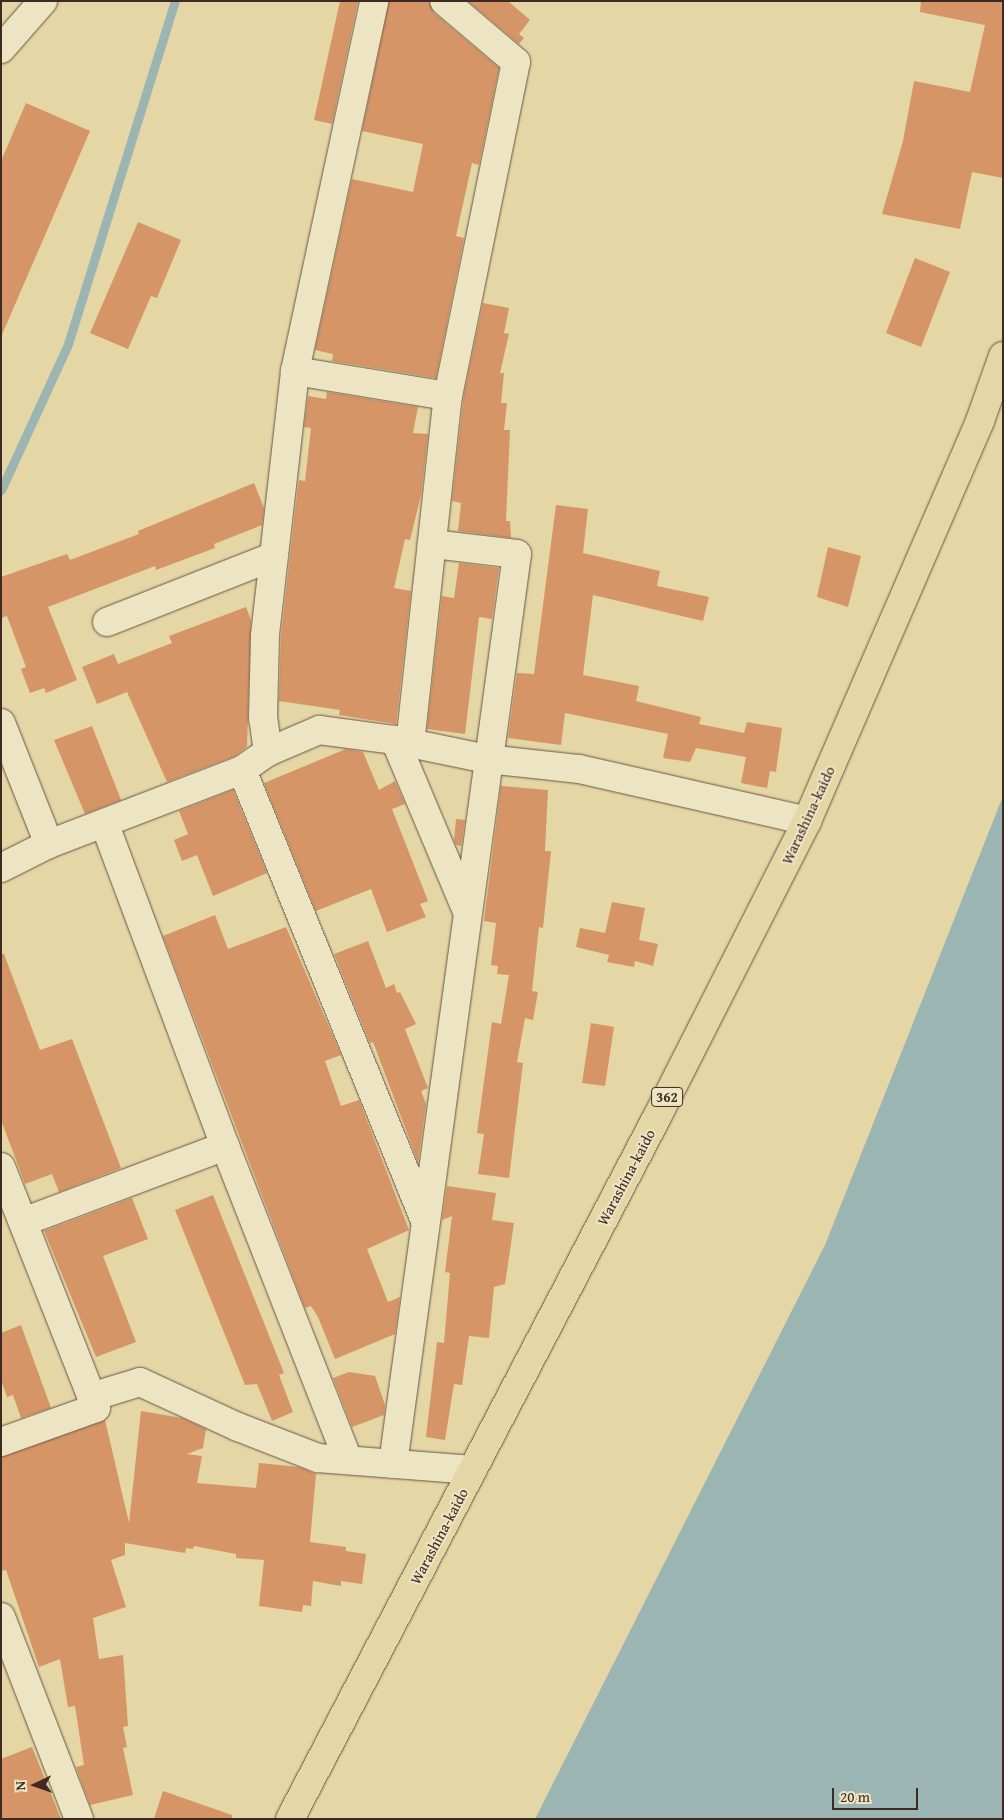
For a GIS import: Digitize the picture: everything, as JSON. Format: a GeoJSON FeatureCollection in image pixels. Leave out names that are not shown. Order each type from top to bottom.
{"type":"FeatureCollection","features":[{"type":"Feature","properties":{"kind":"highway","name":"Warashina-kaido"},"geometry":{"type":"LineString","coordinates":[[290,1819],[473,1470],[807,821],[980,421],[1003,356]]}},
{"type":"Feature","properties":{"kind":"street"},"geometry":{"type":"LineString","coordinates":[[1,49],[44,1]]}},
{"type":"Feature","properties":{"kind":"street"},"geometry":{"type":"LineString","coordinates":[[268,752],[263,718],[272,557],[295,371],[374,1]]}},
{"type":"Feature","properties":{"kind":"street"},"geometry":{"type":"LineString","coordinates":[[444,1],[516,62],[448,396],[432,544],[403,742],[467,911]]}},
{"type":"Feature","properties":{"kind":"street"},"geometry":{"type":"LineString","coordinates":[[295,371],[448,396]]}},
{"type":"Feature","properties":{"kind":"street"},"geometry":{"type":"LineString","coordinates":[[393,1464],[487,759],[517,554],[432,544]]}},
{"type":"Feature","properties":{"kind":"street"},"geometry":{"type":"LineString","coordinates":[[107,622],[272,557]]}},
{"type":"Feature","properties":{"kind":"street"},"geometry":{"type":"LineString","coordinates":[[1,723],[49,844]]}},
{"type":"Feature","properties":{"kind":"street"},"geometry":{"type":"LineString","coordinates":[[1,868],[49,844],[105,825],[242,770],[268,752],[319,730],[403,742],[487,759],[579,769],[807,821]]}},
{"type":"Feature","properties":{"kind":"street"},"geometry":{"type":"LineString","coordinates":[[242,770],[425,1221]]}},
{"type":"Feature","properties":{"kind":"street"},"geometry":{"type":"LineString","coordinates":[[105,825],[225,1146],[348,1460]]}},
{"type":"Feature","properties":{"kind":"street"},"geometry":{"type":"LineString","coordinates":[[23,1222],[225,1146]]}},
{"type":"Feature","properties":{"kind":"street"},"geometry":{"type":"LineString","coordinates":[[1,1167],[96,1408],[1,1442]]}},
{"type":"Feature","properties":{"kind":"street"},"geometry":{"type":"LineString","coordinates":[[91,1397],[140,1382],[238,1427],[318,1458],[473,1470]]}},
{"type":"Feature","properties":{"kind":"street"},"geometry":{"type":"LineString","coordinates":[[1,1617],[79,1819]]}},
{"type":"Feature","properties":{"kind":"water"},"geometry":{"type":"Polygon","coordinates":[[[1003,796],[1003,1819],[535,1819],[825,1245],[1003,796]]]}},
{"type":"Feature","properties":{"kind":"building"},"geometry":{"type":"Polygon","coordinates":[[[340,1],[358,1],[332,124],[314,120],[340,1]]]}},
{"type":"Feature","properties":{"kind":"building"},"geometry":{"type":"Polygon","coordinates":[[[389,1],[429,1],[434,13],[499,68],[479,165],[472,163],[456,236],[464,238],[436,378],[332,361],[333,354],[315,350],[352,179],[413,192],[423,144],[362,131],[389,1]]]}},
{"type":"Feature","properties":{"kind":"building"},"geometry":{"type":"Polygon","coordinates":[[[468,1],[508,1],[530,20],[519,34],[524,38],[519,44],[468,1]]]}},
{"type":"Feature","properties":{"kind":"building"},"geometry":{"type":"Polygon","coordinates":[[[921,1],[1003,1],[1003,178],[972,172],[960,229],[882,214],[903,141],[914,81],[970,92],[985,25],[920,12],[921,1]]]}},
{"type":"Feature","properties":{"kind":"building"},"geometry":{"type":"Polygon","coordinates":[[[26,103],[90,131],[1,337],[1,161],[26,103]]]}},
{"type":"Feature","properties":{"kind":"building"},"geometry":{"type":"Polygon","coordinates":[[[138,222],[181,240],[157,298],[151,296],[128,349],[90,333],[138,222]]]}},
{"type":"Feature","properties":{"kind":"building"},"geometry":{"type":"Polygon","coordinates":[[[915,258],[950,272],[921,347],[886,333],[915,258]]]}},
{"type":"Feature","properties":{"kind":"building"},"geometry":{"type":"Polygon","coordinates":[[[483,303],[509,308],[504,333],[509,334],[500,373],[504,373],[501,403],[507,403],[504,430],[510,430],[506,521],[510,521],[511,538],[458,531],[461,503],[452,501],[464,394],[483,303]]]}},
{"type":"Feature","properties":{"kind":"building"},"geometry":{"type":"Polygon","coordinates":[[[327,392],[418,407],[413,433],[428,434],[421,495],[410,540],[405,539],[394,588],[411,591],[396,724],[339,715],[340,710],[279,701],[281,636],[295,512],[299,480],[305,481],[311,428],[304,427],[308,396],[326,399],[327,392]]]}},
{"type":"Feature","properties":{"kind":"building"},"geometry":{"type":"Polygon","coordinates":[[[254,483],[264,508],[262,525],[214,544],[215,548],[156,570],[155,566],[48,607],[77,680],[46,693],[44,688],[30,693],[21,669],[26,667],[7,616],[1,618],[1,577],[67,554],[70,560],[139,534],[138,531],[254,483]]]}},
{"type":"Feature","properties":{"kind":"building"},"geometry":{"type":"Polygon","coordinates":[[[556,505],[588,509],[583,553],[660,571],[657,586],[709,597],[703,621],[593,595],[583,675],[639,686],[636,701],[701,717],[699,724],[744,733],[747,722],[782,728],[776,772],[770,771],[767,788],[741,783],[746,757],[696,748],[690,762],[663,758],[668,734],[565,713],[561,745],[508,738],[517,673],[534,674],[556,505]]]}},
{"type":"Feature","properties":{"kind":"building"},"geometry":{"type":"Polygon","coordinates":[[[828,547],[861,556],[848,607],[817,597],[828,547]]]}},
{"type":"Feature","properties":{"kind":"building"},"geometry":{"type":"Polygon","coordinates":[[[459,563],[499,568],[492,619],[479,617],[465,734],[427,729],[442,596],[454,598],[459,563]]]}},
{"type":"Feature","properties":{"kind":"building"},"geometry":{"type":"Polygon","coordinates":[[[246,607],[251,620],[247,747],[235,756],[167,782],[127,692],[97,704],[82,667],[114,654],[118,664],[172,643],[169,636],[246,607]]]}},
{"type":"Feature","properties":{"kind":"building"},"geometry":{"type":"Polygon","coordinates":[[[92,726],[121,800],[85,814],[54,740],[92,726]]]}},
{"type":"Feature","properties":{"kind":"building"},"geometry":{"type":"Polygon","coordinates":[[[346,749],[363,752],[379,790],[395,781],[405,804],[392,809],[428,901],[420,904],[426,917],[387,932],[371,889],[316,911],[264,783],[346,749]]]}},
{"type":"Feature","properties":{"kind":"building"},"geometry":{"type":"Polygon","coordinates":[[[501,786],[548,790],[545,851],[551,851],[543,928],[539,927],[532,991],[538,992],[533,1020],[525,1018],[517,1062],[523,1063],[509,1178],[478,1174],[484,1134],[477,1133],[492,1022],[501,1024],[509,975],[497,974],[498,966],[491,965],[496,923],[484,921],[501,786]]]}},
{"type":"Feature","properties":{"kind":"building"},"geometry":{"type":"Polygon","coordinates":[[[233,790],[267,873],[213,896],[197,855],[182,861],[174,840],[188,834],[179,811],[233,790]]]}},
{"type":"Feature","properties":{"kind":"building"},"geometry":{"type":"Polygon","coordinates":[[[456,819],[465,820],[461,846],[456,845],[454,840],[456,819]]]}},
{"type":"Feature","properties":{"kind":"building"},"geometry":{"type":"Polygon","coordinates":[[[612,902],[645,908],[639,940],[658,944],[653,966],[635,961],[634,967],[607,962],[609,955],[576,947],[580,928],[605,933],[612,902]]]}},
{"type":"Feature","properties":{"kind":"building"},"geometry":{"type":"Polygon","coordinates":[[[215,915],[228,949],[286,927],[341,1055],[325,1061],[341,1106],[359,1100],[409,1230],[367,1249],[388,1302],[400,1297],[395,1334],[335,1359],[318,1317],[311,1306],[305,1308],[163,936],[215,915]]]}},
{"type":"Feature","properties":{"kind":"building"},"geometry":{"type":"Polygon","coordinates":[[[368,941],[386,988],[394,984],[397,993],[400,992],[416,1024],[405,1029],[428,1088],[421,1091],[426,1104],[418,1162],[373,1042],[370,1043],[334,954],[368,941]]]}},
{"type":"Feature","properties":{"kind":"building"},"geometry":{"type":"Polygon","coordinates":[[[1,954],[4,954],[40,1050],[72,1039],[121,1168],[59,1192],[52,1174],[25,1184],[1,1120],[1,954]]]}},
{"type":"Feature","properties":{"kind":"building"},"geometry":{"type":"Polygon","coordinates":[[[591,1023],[614,1027],[605,1086],[582,1083],[591,1023]]]}},
{"type":"Feature","properties":{"kind":"building"},"geometry":{"type":"Polygon","coordinates":[[[447,1186],[496,1193],[492,1220],[514,1223],[505,1284],[494,1287],[489,1338],[469,1336],[462,1385],[454,1384],[445,1440],[426,1437],[437,1342],[444,1343],[450,1273],[445,1272],[452,1216],[442,1220],[447,1186]]]}},
{"type":"Feature","properties":{"kind":"building"},"geometry":{"type":"Polygon","coordinates":[[[213,1195],[284,1373],[279,1375],[293,1412],[272,1421],[257,1384],[245,1385],[175,1210],[213,1195]]]}},
{"type":"Feature","properties":{"kind":"building"},"geometry":{"type":"Polygon","coordinates":[[[132,1198],[148,1239],[103,1256],[136,1342],[96,1357],[44,1231],[132,1198]]]}},
{"type":"Feature","properties":{"kind":"building"},"geometry":{"type":"Polygon","coordinates":[[[21,1325],[51,1408],[21,1418],[13,1395],[7,1397],[1,1380],[1,1333],[21,1325]]]}},
{"type":"Feature","properties":{"kind":"building"},"geometry":{"type":"Polygon","coordinates":[[[349,1372],[375,1376],[385,1405],[384,1415],[352,1427],[333,1378],[349,1372]]]}},
{"type":"Feature","properties":{"kind":"building"},"geometry":{"type":"Polygon","coordinates":[[[141,1411],[182,1418],[206,1429],[203,1448],[187,1454],[202,1456],[197,1483],[256,1488],[259,1463],[299,1467],[316,1474],[310,1542],[346,1547],[346,1551],[366,1554],[362,1584],[341,1581],[341,1586],[313,1581],[311,1606],[303,1605],[302,1612],[259,1606],[264,1560],[236,1558],[236,1554],[194,1546],[193,1549],[186,1548],[185,1553],[125,1543],[125,1555],[111,1560],[126,1607],[93,1618],[99,1659],[123,1655],[128,1726],[123,1727],[127,1747],[123,1748],[133,1795],[90,1805],[76,1767],[84,1765],[75,1706],[68,1707],[60,1659],[39,1667],[6,1570],[1,1571],[1,1457],[105,1420],[129,1523],[141,1411]]]}},
{"type":"Feature","properties":{"kind":"building"},"geometry":{"type":"Polygon","coordinates":[[[32,1747],[61,1819],[1,1819],[1,1759],[32,1747]]]}},
{"type":"Feature","properties":{"kind":"building"},"geometry":{"type":"Polygon","coordinates":[[[163,1791],[232,1815],[232,1819],[154,1819],[163,1791]]]}},
{"type":"Feature","properties":{"kind":"waterway"},"geometry":{"type":"LineString","coordinates":[[1,490],[68,344],[175,1]]}}]}
